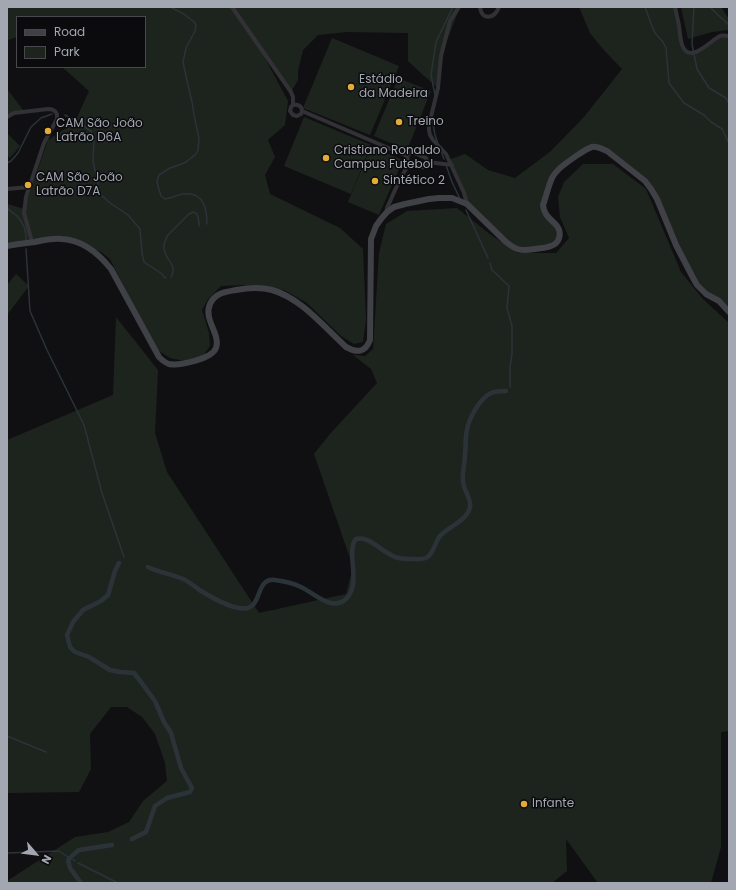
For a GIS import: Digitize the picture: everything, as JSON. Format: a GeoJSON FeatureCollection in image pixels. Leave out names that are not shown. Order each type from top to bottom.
{"type":"FeatureCollection","features":[{"type":"Feature","properties":{"kind":"main road"},"geometry":{"type":"LineString","coordinates":[[7,246],[65,239],[85,246],[97,254],[111,269],[159,357],[168,363],[178,364],[198,360],[214,352],[217,342],[208,316],[208,310],[212,301],[224,292],[259,288],[271,290],[291,298],[304,307],[346,347],[353,351],[357,351],[365,348],[370,340],[371,240],[376,226],[387,212],[400,205],[439,198],[452,198],[467,204],[512,247],[520,250],[528,250],[550,247],[558,242],[560,237],[560,232],[544,212],[543,206],[552,178],[560,168],[592,147],[601,148],[607,151],[645,181],[652,189],[676,245],[697,285],[706,294],[719,301],[729,312]]}},
{"type":"Feature","properties":{"kind":"street"},"geometry":{"type":"LineString","coordinates":[[232,7],[291,92],[293,97],[293,105],[290,111],[295,116],[299,115],[302,111]]}},
{"type":"Feature","properties":{"kind":"street"},"geometry":{"type":"LineString","coordinates":[[459,7],[450,20],[441,56],[438,88],[429,130],[433,140],[446,154],[467,204]]}},
{"type":"Feature","properties":{"kind":"street"},"geometry":{"type":"LineString","coordinates":[[480,7],[482,14],[487,17],[495,14],[499,7]]}},
{"type":"Feature","properties":{"kind":"street"},"geometry":{"type":"LineString","coordinates":[[675,7],[681,43],[683,49],[687,52],[690,53],[699,51],[721,36],[729,36]]}},
{"type":"Feature","properties":{"kind":"street"},"geometry":{"type":"LineString","coordinates":[[293,105],[300,106],[302,111],[407,156],[410,163],[419,167],[423,167],[427,162]]}},
{"type":"Feature","properties":{"kind":"street"},"geometry":{"type":"LineString","coordinates":[[7,116],[14,113],[48,109],[53,110],[57,114],[57,119],[44,143],[26,197],[25,215],[32,242]]}},
{"type":"Feature","properties":{"kind":"street"},"geometry":{"type":"LineString","coordinates":[[407,156],[413,152],[426,158],[427,162]]}},
{"type":"Feature","properties":{"kind":"street"},"geometry":{"type":"LineString","coordinates":[[427,162],[452,166]]}},
{"type":"Feature","properties":{"kind":"street"},"geometry":{"type":"LineString","coordinates":[[387,212],[387,208],[396,187],[410,163]]}},
{"type":"Feature","properties":{"kind":"street"},"geometry":{"type":"LineString","coordinates":[[7,189],[29,187]]}},
{"type":"Feature","properties":{"kind":"green space"},"geometry":{"type":"Polygon","coordinates":[[[7,7],[460,7],[441,56],[438,88],[408,61],[408,33],[347,32],[318,35],[303,50],[298,71],[298,80],[291,92],[258,45],[288,101],[285,125],[268,140],[275,157],[265,175],[270,194],[340,228],[363,249],[366,320],[363,342],[354,344],[341,336],[307,303],[284,290],[245,285],[221,286],[208,299],[202,310],[209,333],[210,346],[203,356],[185,361],[170,358],[156,349],[110,259],[101,252],[73,240],[7,245],[7,205],[8,204],[24,209],[48,140],[75,122],[89,91],[63,68],[146,68],[146,16],[16,16],[16,37],[7,39],[7,7]]]}},
{"type":"Feature","properties":{"kind":"green space"},"geometry":{"type":"Polygon","coordinates":[[[579,7],[675,7],[681,43],[690,53],[721,36],[729,36],[729,312],[697,285],[657,199],[645,181],[615,158],[592,147],[560,168],[549,185],[543,205],[557,227],[558,242],[528,250],[506,242],[467,204],[448,160],[465,154],[488,170],[515,178],[551,151],[584,117],[622,69],[590,33],[579,7]]]}},
{"type":"Feature","properties":{"kind":"green space"},"geometry":{"type":"Polygon","coordinates":[[[681,7],[721,7],[729,19],[729,30],[712,32],[688,39],[681,7]]]}},
{"type":"Feature","properties":{"kind":"green space","name":"Estádio da Madeira"},"geometry":{"type":"Polygon","coordinates":[[[332,38],[399,66],[370,135],[303,108],[332,38]]]}},
{"type":"Feature","properties":{"kind":"green space","name":"Treino"},"geometry":{"type":"Polygon","coordinates":[[[398,78],[431,91],[407,150],[374,136],[398,78]]]}},
{"type":"Feature","properties":{"kind":"green space"},"geometry":{"type":"Polygon","coordinates":[[[7,89],[24,111],[7,115],[7,89]]]}},
{"type":"Feature","properties":{"kind":"green space","name":"Cristiano Ronaldo Campus Futebol"},"geometry":{"type":"Polygon","coordinates":[[[304,117],[371,145],[351,194],[284,166],[304,117]]]}},
{"type":"Feature","properties":{"kind":"green space"},"geometry":{"type":"Polygon","coordinates":[[[7,133],[20,146],[10,158],[7,155],[7,133]]]}},
{"type":"Feature","properties":{"kind":"green space","name":"Sintético 2"},"geometry":{"type":"Polygon","coordinates":[[[371,147],[403,160],[379,215],[348,202],[371,147]]]}},
{"type":"Feature","properties":{"kind":"green space"},"geometry":{"type":"Polygon","coordinates":[[[583,164],[613,164],[646,189],[681,272],[703,299],[729,323],[729,731],[721,732],[721,847],[711,883],[598,883],[566,839],[567,871],[552,883],[7,883],[7,881],[75,837],[108,832],[129,822],[143,801],[167,781],[165,763],[155,734],[142,717],[127,707],[111,707],[90,734],[91,769],[79,792],[7,793],[7,440],[113,395],[116,317],[158,370],[155,433],[167,472],[259,613],[346,594],[353,567],[314,454],[329,435],[377,383],[371,369],[353,355],[365,356],[373,349],[379,253],[386,224],[407,211],[457,208],[491,235],[518,253],[556,253],[569,238],[560,217],[558,197],[564,182],[583,164]]]}},
{"type":"Feature","properties":{"kind":"green space"},"geometry":{"type":"Polygon","coordinates":[[[16,274],[29,286],[7,315],[7,285],[16,274]]]}},
{"type":"Feature","properties":{"kind":"waterway"},"geometry":{"type":"LineString","coordinates":[[170,7],[184,14],[196,25],[195,31],[186,48],[183,62],[199,138],[198,150],[196,154],[186,162],[170,168],[159,175],[157,181],[161,196],[165,199],[181,194],[195,195],[199,198],[205,207],[207,224]]}},
{"type":"Feature","properties":{"kind":"waterway"},"geometry":{"type":"LineString","coordinates":[[435,95],[431,75],[436,42],[453,7]]}},
{"type":"Feature","properties":{"kind":"waterway"},"geometry":{"type":"LineString","coordinates":[[645,7],[655,33],[666,48],[669,83],[684,103],[704,115],[711,122],[722,129],[729,143]]}},
{"type":"Feature","properties":{"kind":"waterway"},"geometry":{"type":"LineString","coordinates":[[694,7],[692,44],[697,69],[709,88],[726,98],[729,104]]}},
{"type":"Feature","properties":{"kind":"waterway"},"geometry":{"type":"LineString","coordinates":[[710,7],[729,25]]}},
{"type":"Feature","properties":{"kind":"waterway"},"geometry":{"type":"LineString","coordinates":[[7,163],[11,161],[18,153],[31,127],[41,118],[52,114]]}},
{"type":"Feature","properties":{"kind":"waterway"},"geometry":{"type":"LineString","coordinates":[[65,115],[91,131],[94,139],[93,161],[100,194],[128,215],[140,229],[144,262],[166,278]]}},
{"type":"Feature","properties":{"kind":"waterway"},"geometry":{"type":"LineString","coordinates":[[432,118],[438,144]]}},
{"type":"Feature","properties":{"kind":"waterway"},"geometry":{"type":"LineString","coordinates":[[441,151],[444,159]]}},
{"type":"Feature","properties":{"kind":"waterway"},"geometry":{"type":"LineString","coordinates":[[446,165],[460,199]]}},
{"type":"Feature","properties":{"kind":"waterway"},"geometry":{"type":"LineString","coordinates":[[7,206],[23,224],[26,234],[26,241]]}},
{"type":"Feature","properties":{"kind":"waterway"},"geometry":{"type":"LineString","coordinates":[[466,210],[488,258]]}},
{"type":"Feature","properties":{"kind":"waterway"},"geometry":{"type":"LineString","coordinates":[[171,277],[173,267],[165,254],[164,249],[168,235],[189,214],[193,212],[198,216],[199,226]]}},
{"type":"Feature","properties":{"kind":"waterway"},"geometry":{"type":"LineString","coordinates":[[26,249],[30,311],[47,350],[84,425],[102,493],[124,557]]}},
{"type":"Feature","properties":{"kind":"waterway"},"geometry":{"type":"LineString","coordinates":[[490,263],[492,270],[509,286],[507,308],[512,326],[510,387]]}},
{"type":"Feature","properties":{"kind":"waterway"},"geometry":{"type":"LineString","coordinates":[[148,567],[185,580],[202,592],[229,605],[239,608],[247,608],[252,605],[256,601],[264,584],[268,581],[275,580],[288,582],[298,586],[328,602],[340,603],[350,594],[353,586],[352,552],[356,539],[361,538],[370,541],[388,554],[397,558],[424,559],[430,554],[440,536],[462,520],[470,507],[469,498],[463,484],[468,425],[483,399],[491,393],[506,391]]}},
{"type":"Feature","properties":{"kind":"waterway"},"geometry":{"type":"LineString","coordinates":[[119,563],[108,595],[101,601],[83,610],[73,622],[67,635],[70,647],[75,652],[89,657],[110,670],[134,673],[155,701],[164,722],[171,733],[181,768],[192,788],[190,792],[167,798],[155,806],[146,832],[132,839]]}},
{"type":"Feature","properties":{"kind":"waterway"},"geometry":{"type":"LineString","coordinates":[[7,736],[46,752]]}},
{"type":"Feature","properties":{"kind":"waterway"},"geometry":{"type":"LineString","coordinates":[[81,883],[70,868],[68,860],[79,850],[112,845]]}},
{"type":"Feature","properties":{"kind":"waterway"},"geometry":{"type":"LineString","coordinates":[[7,853],[59,851],[68,857]]}},
{"type":"Feature","properties":{"kind":"waterway"},"geometry":{"type":"LineString","coordinates":[[71,858],[75,861]]}},
{"type":"Feature","properties":{"kind":"waterway"},"geometry":{"type":"LineString","coordinates":[[78,863],[118,883]]}},
{"type":"Feature","properties":{"kind":"place","name":"Estádio da Madeira"},"geometry":{"type":"Point","coordinates":[351,87]}},
{"type":"Feature","properties":{"kind":"place","name":"Treino"},"geometry":{"type":"Point","coordinates":[399,122]}},
{"type":"Feature","properties":{"kind":"place","name":"CAM São João Latrão D6A"},"geometry":{"type":"Point","coordinates":[48,131]}},
{"type":"Feature","properties":{"kind":"place","name":"Cristiano Ronaldo Campus Futebol"},"geometry":{"type":"Point","coordinates":[326,158]}},
{"type":"Feature","properties":{"kind":"place","name":"Sintético 2"},"geometry":{"type":"Point","coordinates":[375,181]}},
{"type":"Feature","properties":{"kind":"place","name":"CAM São João Latrão D7A"},"geometry":{"type":"Point","coordinates":[28,185]}},
{"type":"Feature","properties":{"kind":"place","name":"Infante"},"geometry":{"type":"Point","coordinates":[524,804]}}]}
